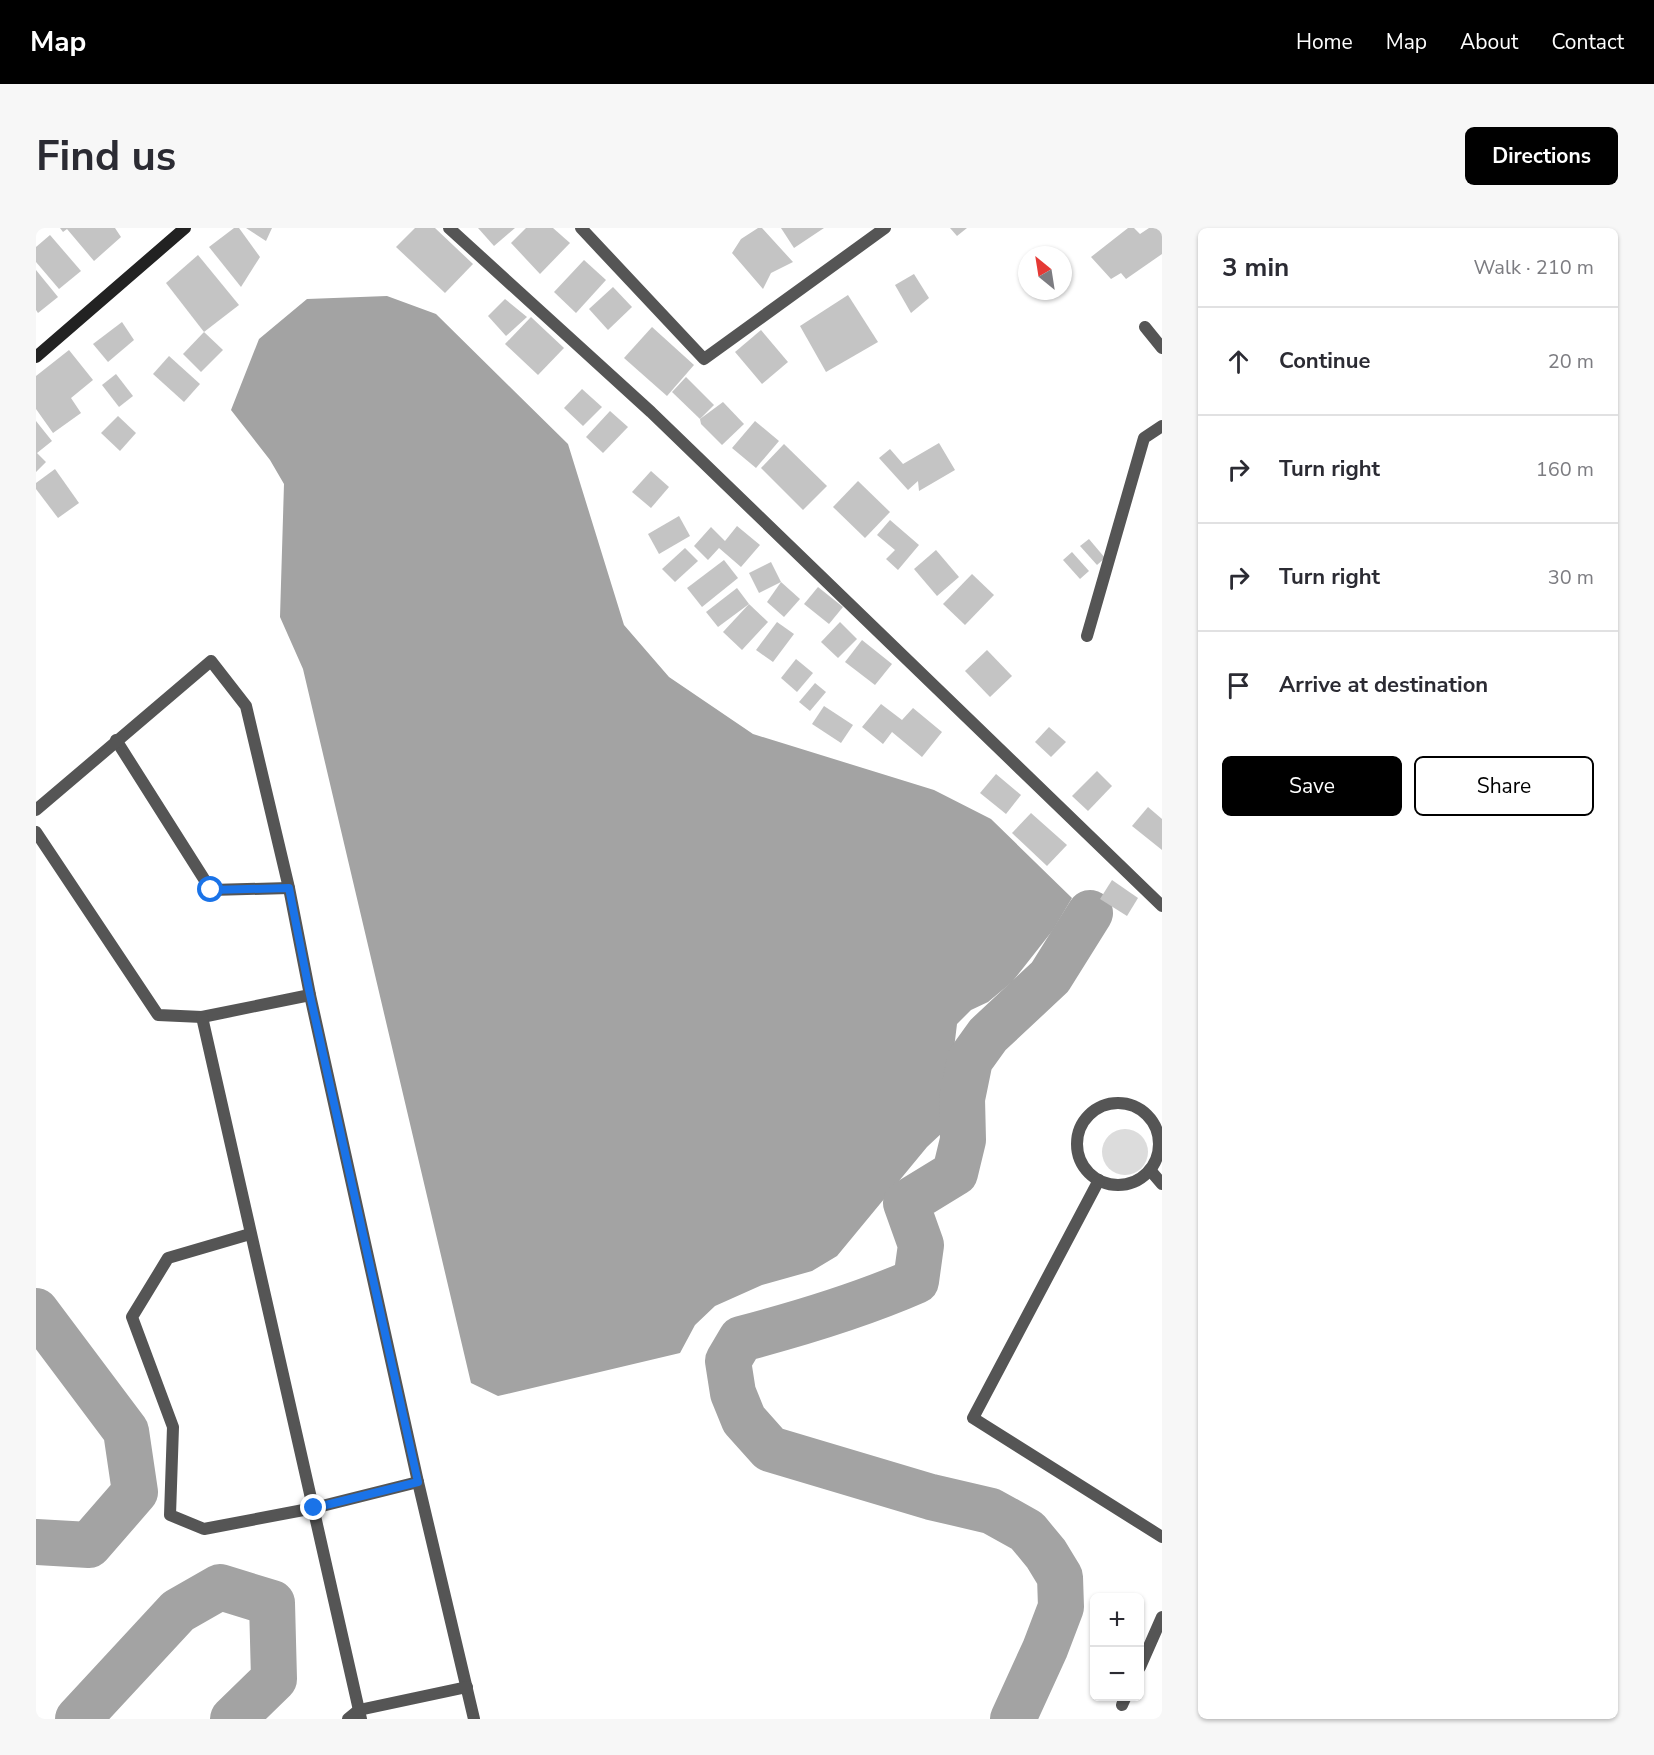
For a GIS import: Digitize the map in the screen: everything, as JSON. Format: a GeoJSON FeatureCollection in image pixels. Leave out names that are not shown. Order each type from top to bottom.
{"type":"FeatureCollection","features":[{"type":"Feature","properties":{"kind":"main road"},"geometry":{"type":"LineString","coordinates":[[36,357],[185,228]]}},
{"type":"Feature","properties":{"kind":"street"},"geometry":{"type":"LineString","coordinates":[[449,228],[660,421],[1162,906]]}},
{"type":"Feature","properties":{"kind":"street"},"geometry":{"type":"LineString","coordinates":[[586,229],[704,359],[885,228]]}},
{"type":"Feature","properties":{"kind":"street"},"geometry":{"type":"LineString","coordinates":[[1145,327],[1162,348]]}},
{"type":"Feature","properties":{"kind":"street"},"geometry":{"type":"LineString","coordinates":[[1087,636],[1144,438],[1162,426]]}},
{"type":"Feature","properties":{"kind":"street"},"geometry":{"type":"LineString","coordinates":[[36,810],[211,661],[246,706],[289,888],[310,995],[418,1482],[474,1719]]}},
{"type":"Feature","properties":{"kind":"street"},"geometry":{"type":"LineString","coordinates":[[116,740],[211,890],[289,888]]}},
{"type":"Feature","properties":{"kind":"street"},"geometry":{"type":"LineString","coordinates":[[36,832],[158,1015],[202,1017],[310,995]]}},
{"type":"Feature","properties":{"kind":"street"},"geometry":{"type":"LineString","coordinates":[[202,1017],[360,1715]]}},
{"type":"Feature","properties":{"kind":"street"},"geometry":{"type":"LineString","coordinates":[[1115,1103],[1128,1104],[1140,1109],[1150,1118],[1157,1130],[1159,1144],[1157,1157],[1150,1170],[1139,1179],[1126,1184],[1112,1184],[1099,1180],[1088,1172],[1077,1148],[1082,1123],[1102,1106],[1115,1103]]}},
{"type":"Feature","properties":{"kind":"street"},"geometry":{"type":"LineString","coordinates":[[1150,1170],[1162,1184]]}},
{"type":"Feature","properties":{"kind":"street"},"geometry":{"type":"LineString","coordinates":[[1099,1180],[973,1418],[1162,1537]]}},
{"type":"Feature","properties":{"kind":"street"},"geometry":{"type":"LineString","coordinates":[[250,1234],[168,1258],[132,1317],[173,1427],[170,1515],[204,1529],[314,1508],[418,1482]]}},
{"type":"Feature","properties":{"kind":"street"},"geometry":{"type":"LineString","coordinates":[[1144,1658],[1162,1617]]}},
{"type":"Feature","properties":{"kind":"street"},"geometry":{"type":"LineString","coordinates":[[348,1719],[467,1687]]}},
{"type":"Feature","properties":{"kind":"shaded area"},"geometry":{"type":"Polygon","coordinates":[[[387,296],[436,314],[568,444],[624,625],[669,677],[753,734],[934,790],[991,819],[1072,898],[1053,930],[1012,982],[988,1002],[971,1010],[957,1024],[944,1131],[927,1147],[837,1256],[812,1271],[762,1285],[715,1306],[695,1325],[680,1353],[498,1396],[471,1383],[303,669],[280,617],[284,484],[270,460],[231,410],[259,339],[307,299],[387,296]]]}},
{"type":"Feature","properties":{"kind":"shaded area"},"geometry":{"type":"Polygon","coordinates":[[[1125,1129],[1134,1130],[1142,1135],[1147,1143],[1147,1161],[1142,1169],[1134,1174],[1125,1175],[1116,1174],[1108,1169],[1103,1161],[1102,1152],[1103,1143],[1108,1135],[1116,1130],[1125,1129]]]}},
{"type":"Feature","properties":{"kind":"building"},"geometry":{"type":"Polygon","coordinates":[[[60,228],[115,228],[121,237],[94,261],[67,229],[63,232],[60,228]]]}},
{"type":"Feature","properties":{"kind":"building"},"geometry":{"type":"Polygon","coordinates":[[[234,228],[239,228],[260,257],[241,287],[209,247],[234,228]]]}},
{"type":"Feature","properties":{"kind":"building"},"geometry":{"type":"Polygon","coordinates":[[[246,228],[272,228],[266,241],[246,228]]]}},
{"type":"Feature","properties":{"kind":"building"},"geometry":{"type":"Polygon","coordinates":[[[415,228],[435,228],[473,264],[445,293],[396,247],[415,228]]]}},
{"type":"Feature","properties":{"kind":"building"},"geometry":{"type":"Polygon","coordinates":[[[478,228],[515,228],[494,246],[478,228]]]}},
{"type":"Feature","properties":{"kind":"building"},"geometry":{"type":"Polygon","coordinates":[[[526,228],[553,228],[570,243],[540,274],[511,243],[526,228]]]}},
{"type":"Feature","properties":{"kind":"building"},"geometry":{"type":"Polygon","coordinates":[[[758,228],[762,228],[793,262],[771,273],[763,289],[732,253],[741,239],[758,228]]]}},
{"type":"Feature","properties":{"kind":"building"},"geometry":{"type":"Polygon","coordinates":[[[781,228],[824,228],[794,248],[781,228]]]}},
{"type":"Feature","properties":{"kind":"building"},"geometry":{"type":"Polygon","coordinates":[[[950,228],[967,228],[957,236],[950,228]]]}},
{"type":"Feature","properties":{"kind":"building"},"geometry":{"type":"Polygon","coordinates":[[[1128,228],[1134,228],[1140,234],[1149,228],[1162,228],[1162,254],[1126,279],[1121,273],[1111,279],[1091,257],[1128,228]]]}},
{"type":"Feature","properties":{"kind":"building"},"geometry":{"type":"Polygon","coordinates":[[[50,235],[81,271],[59,289],[36,262],[36,247],[50,235]]]}},
{"type":"Feature","properties":{"kind":"building"},"geometry":{"type":"Polygon","coordinates":[[[198,255],[239,305],[204,332],[166,283],[198,255]]]}},
{"type":"Feature","properties":{"kind":"building"},"geometry":{"type":"Polygon","coordinates":[[[584,260],[606,280],[576,313],[554,292],[584,260]]]}},
{"type":"Feature","properties":{"kind":"building"},"geometry":{"type":"Polygon","coordinates":[[[36,270],[58,297],[38,313],[36,310],[36,270]]]}},
{"type":"Feature","properties":{"kind":"building"},"geometry":{"type":"Polygon","coordinates":[[[914,274],[929,298],[911,313],[895,285],[914,274]]]}},
{"type":"Feature","properties":{"kind":"building"},"geometry":{"type":"Polygon","coordinates":[[[613,287],[632,307],[608,330],[589,309],[613,287]]]}},
{"type":"Feature","properties":{"kind":"building"},"geometry":{"type":"Polygon","coordinates":[[[848,295],[878,342],[826,372],[800,326],[848,295]]]}},
{"type":"Feature","properties":{"kind":"building"},"geometry":{"type":"Polygon","coordinates":[[[505,299],[527,317],[506,336],[488,316],[505,299]]]}},
{"type":"Feature","properties":{"kind":"building"},"geometry":{"type":"Polygon","coordinates":[[[531,317],[564,348],[538,375],[505,344],[531,317]]]}},
{"type":"Feature","properties":{"kind":"building"},"geometry":{"type":"Polygon","coordinates":[[[122,322],[134,340],[108,362],[93,344],[122,322]]]}},
{"type":"Feature","properties":{"kind":"building"},"geometry":{"type":"Polygon","coordinates":[[[652,327],[694,365],[667,396],[624,358],[652,327]]]}},
{"type":"Feature","properties":{"kind":"building"},"geometry":{"type":"Polygon","coordinates":[[[761,330],[788,362],[762,384],[735,352],[761,330]]]}},
{"type":"Feature","properties":{"kind":"building"},"geometry":{"type":"Polygon","coordinates":[[[204,332],[223,350],[201,372],[183,354],[204,332]]]}},
{"type":"Feature","properties":{"kind":"building"},"geometry":{"type":"Polygon","coordinates":[[[69,350],[93,380],[71,398],[81,413],[53,433],[36,409],[36,376],[69,350]]]}},
{"type":"Feature","properties":{"kind":"building"},"geometry":{"type":"Polygon","coordinates":[[[169,356],[200,384],[184,402],[153,374],[169,356]]]}},
{"type":"Feature","properties":{"kind":"building"},"geometry":{"type":"Polygon","coordinates":[[[116,374],[133,396],[119,407],[102,385],[116,374]]]}},
{"type":"Feature","properties":{"kind":"building"},"geometry":{"type":"Polygon","coordinates":[[[686,377],[714,405],[700,419],[672,392],[686,377]]]}},
{"type":"Feature","properties":{"kind":"building"},"geometry":{"type":"Polygon","coordinates":[[[582,389],[602,407],[583,426],[564,408],[582,389]]]}},
{"type":"Feature","properties":{"kind":"building"},"geometry":{"type":"Polygon","coordinates":[[[723,402],[744,424],[722,445],[701,424],[700,419],[723,402]]]}},
{"type":"Feature","properties":{"kind":"building"},"geometry":{"type":"Polygon","coordinates":[[[610,411],[628,427],[603,453],[586,437],[610,411]]]}},
{"type":"Feature","properties":{"kind":"building"},"geometry":{"type":"Polygon","coordinates":[[[118,416],[136,433],[120,451],[101,433],[118,416]]]}},
{"type":"Feature","properties":{"kind":"building"},"geometry":{"type":"Polygon","coordinates":[[[36,421],[52,441],[37,453],[46,462],[36,472],[36,421]]]}},
{"type":"Feature","properties":{"kind":"building"},"geometry":{"type":"Polygon","coordinates":[[[755,421],[779,441],[756,468],[732,448],[755,421]]]}},
{"type":"Feature","properties":{"kind":"building"},"geometry":{"type":"Polygon","coordinates":[[[939,443],[955,470],[919,491],[918,481],[908,490],[879,458],[890,449],[903,464],[939,443]]]}},
{"type":"Feature","properties":{"kind":"building"},"geometry":{"type":"Polygon","coordinates":[[[784,444],[827,486],[803,510],[761,468],[784,444]]]}},
{"type":"Feature","properties":{"kind":"building"},"geometry":{"type":"Polygon","coordinates":[[[55,469],[79,503],[58,518],[36,489],[36,483],[55,469]]]}},
{"type":"Feature","properties":{"kind":"building"},"geometry":{"type":"Polygon","coordinates":[[[651,471],[669,487],[651,508],[632,492],[651,471]]]}},
{"type":"Feature","properties":{"kind":"building"},"geometry":{"type":"Polygon","coordinates":[[[858,481],[890,512],[865,538],[833,507],[858,481]]]}},
{"type":"Feature","properties":{"kind":"building"},"geometry":{"type":"Polygon","coordinates":[[[679,516],[690,536],[659,554],[648,534],[679,516]]]}},
{"type":"Feature","properties":{"kind":"building"},"geometry":{"type":"Polygon","coordinates":[[[890,520],[919,545],[898,570],[886,559],[895,550],[877,535],[890,520]]]}},
{"type":"Feature","properties":{"kind":"building"},"geometry":{"type":"Polygon","coordinates":[[[737,526],[760,545],[741,567],[719,548],[708,560],[694,546],[711,527],[725,541],[737,526]]]}},
{"type":"Feature","properties":{"kind":"building"},"geometry":{"type":"Polygon","coordinates":[[[1089,539],[1105,558],[1097,565],[1080,546],[1089,539]]]}},
{"type":"Feature","properties":{"kind":"building"},"geometry":{"type":"Polygon","coordinates":[[[685,548],[698,561],[675,582],[662,569],[685,548]]]}},
{"type":"Feature","properties":{"kind":"building"},"geometry":{"type":"Polygon","coordinates":[[[936,550],[959,577],[937,596],[914,569],[936,550]]]}},
{"type":"Feature","properties":{"kind":"building"},"geometry":{"type":"Polygon","coordinates":[[[1072,552],[1089,571],[1080,579],[1063,560],[1072,552]]]}},
{"type":"Feature","properties":{"kind":"building"},"geometry":{"type":"Polygon","coordinates":[[[724,560],[738,578],[702,607],[687,588],[724,560]]]}},
{"type":"Feature","properties":{"kind":"building"},"geometry":{"type":"Polygon","coordinates":[[[771,562],[781,582],[759,593],[749,573],[771,562]]]}},
{"type":"Feature","properties":{"kind":"building"},"geometry":{"type":"Polygon","coordinates":[[[972,574],[994,595],[965,625],[943,604],[972,574]]]}},
{"type":"Feature","properties":{"kind":"building"},"geometry":{"type":"Polygon","coordinates":[[[781,582],[800,599],[784,617],[767,602],[781,582]]]}},
{"type":"Feature","properties":{"kind":"building"},"geometry":{"type":"Polygon","coordinates":[[[818,587],[843,607],[829,624],[804,604],[818,587]]]}},
{"type":"Feature","properties":{"kind":"building"},"geometry":{"type":"Polygon","coordinates":[[[737,588],[749,604],[718,627],[706,612],[737,588]]]}},
{"type":"Feature","properties":{"kind":"building"},"geometry":{"type":"Polygon","coordinates":[[[749,604],[768,622],[742,650],[723,632],[749,604]]]}},
{"type":"Feature","properties":{"kind":"building"},"geometry":{"type":"Polygon","coordinates":[[[777,622],[794,634],[773,662],[756,650],[777,622]]]}},
{"type":"Feature","properties":{"kind":"building"},"geometry":{"type":"Polygon","coordinates":[[[840,622],[857,639],[838,658],[821,642],[840,622]]]}},
{"type":"Feature","properties":{"kind":"building"},"geometry":{"type":"Polygon","coordinates":[[[862,640],[892,664],[875,685],[845,662],[862,640]]]}},
{"type":"Feature","properties":{"kind":"building"},"geometry":{"type":"Polygon","coordinates":[[[987,650],[1012,676],[990,697],[965,671],[987,650]]]}},
{"type":"Feature","properties":{"kind":"building"},"geometry":{"type":"Polygon","coordinates":[[[796,659],[813,673],[797,692],[781,678],[796,659]]]}},
{"type":"Feature","properties":{"kind":"building"},"geometry":{"type":"Polygon","coordinates":[[[815,683],[826,692],[810,711],[799,702],[815,683]]]}},
{"type":"Feature","properties":{"kind":"building"},"geometry":{"type":"Polygon","coordinates":[[[881,704],[902,720],[913,708],[942,732],[922,757],[892,732],[883,744],[862,727],[881,704]]]}},
{"type":"Feature","properties":{"kind":"building"},"geometry":{"type":"Polygon","coordinates":[[[824,706],[853,725],[841,743],[812,724],[824,706]]]}},
{"type":"Feature","properties":{"kind":"building"},"geometry":{"type":"Polygon","coordinates":[[[1049,727],[1066,742],[1051,757],[1035,742],[1049,727]]]}},
{"type":"Feature","properties":{"kind":"building"},"geometry":{"type":"Polygon","coordinates":[[[1097,771],[1112,786],[1088,811],[1072,796],[1097,771]]]}},
{"type":"Feature","properties":{"kind":"building"},"geometry":{"type":"Polygon","coordinates":[[[996,774],[1021,795],[1006,814],[980,793],[996,774]]]}},
{"type":"Feature","properties":{"kind":"building"},"geometry":{"type":"Polygon","coordinates":[[[1148,807],[1162,819],[1162,850],[1132,826],[1148,807]]]}},
{"type":"Feature","properties":{"kind":"building"},"geometry":{"type":"Polygon","coordinates":[[[1031,813],[1067,845],[1047,866],[1012,833],[1031,813]]]}},
{"type":"Feature","properties":{"kind":"building"},"geometry":{"type":"Polygon","coordinates":[[[1112,880],[1138,898],[1127,916],[1100,899],[1112,880]]]}},
{"type":"Feature","properties":{"kind":"waterway"},"geometry":{"type":"LineString","coordinates":[[1013,1719],[1045,1649],[1061,1607],[1060,1577],[1046,1554],[1027,1531],[991,1511],[931,1497],[770,1449],[744,1420],[733,1393],[728,1361],[741,1339],[830,1313],[916,1281],[921,1245],[906,1203],[955,1173],[963,1140],[962,1099],[970,1060],[988,1035],[1050,977],[1090,913]]}},
{"type":"Feature","properties":{"kind":"waterway"},"geometry":{"type":"LineString","coordinates":[[36,1311],[126,1431],[135,1492],[89,1545],[36,1542]]}},
{"type":"Feature","properties":{"kind":"waterway"},"geometry":{"type":"LineString","coordinates":[[78,1719],[178,1611],[220,1587],[272,1603],[274,1679],[233,1719]]}},
{"type":"Feature","properties":{"kind":"route"},"geometry":{"type":"LineString","coordinates":[[211,890],[289,888],[310,995],[418,1482],[314,1508]]}}]}
